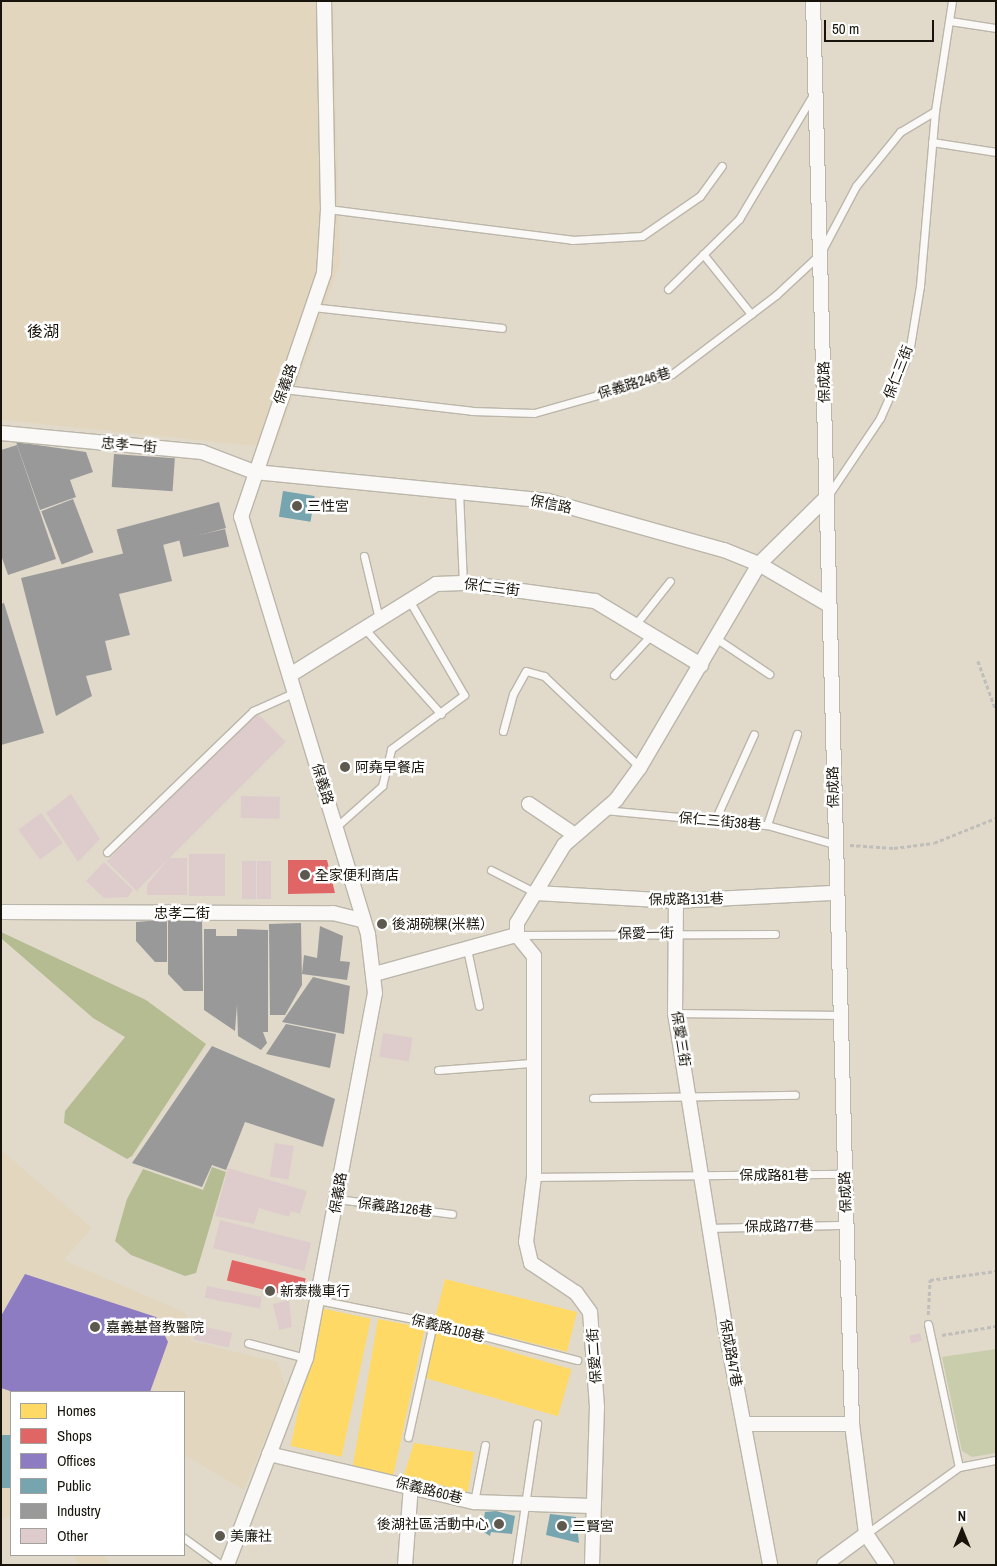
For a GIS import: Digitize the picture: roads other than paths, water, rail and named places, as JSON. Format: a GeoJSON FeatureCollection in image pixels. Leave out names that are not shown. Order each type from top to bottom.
{"type":"FeatureCollection","features":[{"type":"Feature","properties":{"kind":"street","name":"保義路"},"geometry":{"type":"LineString","coordinates":[[227,1565],[306,1358],[374,1010],[375,974],[362,920],[296,692],[241,517],[254,472],[324,273],[328,209],[324,1]]}},
{"type":"Feature","properties":{"kind":"street","name":"保成路"},"geometry":{"type":"LineString","coordinates":[[813,1],[817,89],[835,893],[852,1424],[866,1534],[888,1565]]}},
{"type":"Feature","properties":{"kind":"street","name":"忠孝一街"},"geometry":{"type":"LineString","coordinates":[[1,433],[202,452],[254,472]]}},
{"type":"Feature","properties":{"kind":"street","name":"保信路"},"geometry":{"type":"LineString","coordinates":[[254,472],[548,501],[759,564],[829,605]]}},
{"type":"Feature","properties":{"kind":"street","name":"保仁三街"},"geometry":{"type":"LineString","coordinates":[[536,894],[564,845],[604,810],[640,768],[717,639],[759,564],[826,498]]}},
{"type":"Feature","properties":{"kind":"street","name":"保仁三街"},"geometry":{"type":"LineString","coordinates":[[290,675],[436,584],[463,583],[595,601],[701,665]]}},
{"type":"Feature","properties":{"kind":"street"},"geometry":{"type":"LineString","coordinates":[[529,804],[575,835]]}},
{"type":"Feature","properties":{"kind":"street","name":"保成路131巷"},"geometry":{"type":"LineString","coordinates":[[536,894],[676,901],[835,893]]}},
{"type":"Feature","properties":{"kind":"street"},"geometry":{"type":"LineString","coordinates":[[375,974],[517,935],[517,923],[536,894]]}},
{"type":"Feature","properties":{"kind":"street","name":"保愛三街"},"geometry":{"type":"LineString","coordinates":[[676,901],[675,1013],[704,1175]]}},
{"type":"Feature","properties":{"kind":"street","name":"忠孝二街"},"geometry":{"type":"LineString","coordinates":[[1,912],[333,913],[362,920]]}},
{"type":"Feature","properties":{"kind":"street","name":"保愛二街"},"geometry":{"type":"LineString","coordinates":[[517,935],[534,956],[531,1063],[534,1177],[526,1242],[531,1263],[576,1294],[590,1312],[598,1406],[591,1506],[592,1565]]}},
{"type":"Feature","properties":{"kind":"street","name":"保成路47巷"},"geometry":{"type":"LineString","coordinates":[[704,1175],[744,1424],[770,1565]]}},
{"type":"Feature","properties":{"kind":"street"},"geometry":{"type":"LineString","coordinates":[[744,1424],[852,1424]]}},
{"type":"Feature","properties":{"kind":"street","name":"保義路60巷"},"geometry":{"type":"LineString","coordinates":[[269,1454],[411,1485],[474,1502],[591,1506]]}},
{"type":"Feature","properties":{"kind":"street"},"geometry":{"type":"LineString","coordinates":[[405,1565],[411,1485]]}},
{"type":"Feature","properties":{"kind":"street"},"geometry":{"type":"LineString","coordinates":[[824,1565],[866,1534]]}},
{"type":"Feature","properties":{"kind":"lane","name":"保仁三街"},"geometry":{"type":"LineString","coordinates":[[826,498],[880,418],[908,353],[920,286],[935,111],[952,1]]}},
{"type":"Feature","properties":{"kind":"lane"},"geometry":{"type":"LineString","coordinates":[[950,21],[996,28]]}},
{"type":"Feature","properties":{"kind":"lane"},"geometry":{"type":"LineString","coordinates":[[668,289],[739,219],[817,89]]}},
{"type":"Feature","properties":{"kind":"lane","name":"保義路246巷"},"geometry":{"type":"LineString","coordinates":[[283,389],[472,411],[534,413],[672,374],[751,314],[820,254],[856,186],[900,132],[935,111]]}},
{"type":"Feature","properties":{"kind":"lane"},"geometry":{"type":"LineString","coordinates":[[932,142],[996,152]]}},
{"type":"Feature","properties":{"kind":"lane"},"geometry":{"type":"LineString","coordinates":[[328,209],[572,240],[642,236],[700,196],[722,166]]}},
{"type":"Feature","properties":{"kind":"lane"},"geometry":{"type":"LineString","coordinates":[[703,254],[751,314]]}},
{"type":"Feature","properties":{"kind":"lane"},"geometry":{"type":"LineString","coordinates":[[312,307],[502,328]]}},
{"type":"Feature","properties":{"kind":"lane"},"geometry":{"type":"LineString","coordinates":[[459,492],[463,583]]}},
{"type":"Feature","properties":{"kind":"lane"},"geometry":{"type":"LineString","coordinates":[[364,556],[380,619]]}},
{"type":"Feature","properties":{"kind":"lane"},"geometry":{"type":"LineString","coordinates":[[635,625],[670,581]]}},
{"type":"Feature","properties":{"kind":"lane"},"geometry":{"type":"LineString","coordinates":[[336,827],[382,786],[391,749],[441,714],[464,695],[408,600]]}},
{"type":"Feature","properties":{"kind":"lane"},"geometry":{"type":"LineString","coordinates":[[365,629],[441,714]]}},
{"type":"Feature","properties":{"kind":"lane"},"geometry":{"type":"LineString","coordinates":[[614,675],[651,635]]}},
{"type":"Feature","properties":{"kind":"lane"},"geometry":{"type":"LineString","coordinates":[[717,639],[769,674]]}},
{"type":"Feature","properties":{"kind":"lane"},"geometry":{"type":"LineString","coordinates":[[503,731],[513,694],[526,671],[544,676],[640,768]]}},
{"type":"Feature","properties":{"kind":"lane"},"geometry":{"type":"LineString","coordinates":[[107,852],[253,710],[296,692]]}},
{"type":"Feature","properties":{"kind":"lane"},"geometry":{"type":"LineString","coordinates":[[715,820],[754,734]]}},
{"type":"Feature","properties":{"kind":"lane"},"geometry":{"type":"LineString","coordinates":[[767,825],[798,734]]}},
{"type":"Feature","properties":{"kind":"lane","name":"保仁三街38巷"},"geometry":{"type":"LineString","coordinates":[[604,810],[767,825],[834,844]]}},
{"type":"Feature","properties":{"kind":"lane"},"geometry":{"type":"LineString","coordinates":[[490,870],[536,894]]}},
{"type":"Feature","properties":{"kind":"lane","name":"保愛一街"},"geometry":{"type":"LineString","coordinates":[[517,935],[675,932],[775,934]]}},
{"type":"Feature","properties":{"kind":"lane"},"geometry":{"type":"LineString","coordinates":[[467,949],[479,1006]]}},
{"type":"Feature","properties":{"kind":"lane"},"geometry":{"type":"LineString","coordinates":[[675,1013],[839,1015]]}},
{"type":"Feature","properties":{"kind":"lane"},"geometry":{"type":"LineString","coordinates":[[438,1070],[531,1063]]}},
{"type":"Feature","properties":{"kind":"lane"},"geometry":{"type":"LineString","coordinates":[[593,1098],[690,1094],[795,1095]]}},
{"type":"Feature","properties":{"kind":"lane","name":"保成路81巷"},"geometry":{"type":"LineString","coordinates":[[704,1175],[844,1174]]}},
{"type":"Feature","properties":{"kind":"lane"},"geometry":{"type":"LineString","coordinates":[[534,1177],[704,1175]]}},
{"type":"Feature","properties":{"kind":"lane","name":"保義路126巷"},"geometry":{"type":"LineString","coordinates":[[337,1199],[452,1214]]}},
{"type":"Feature","properties":{"kind":"lane","name":"保成路77巷"},"geometry":{"type":"LineString","coordinates":[[712,1228],[846,1225]]}},
{"type":"Feature","properties":{"kind":"lane","name":"保義路108巷"},"geometry":{"type":"LineString","coordinates":[[318,1300],[433,1323],[578,1360]]}},
{"type":"Feature","properties":{"kind":"lane"},"geometry":{"type":"LineString","coordinates":[[408,1437],[433,1323]]}},
{"type":"Feature","properties":{"kind":"lane"},"geometry":{"type":"LineString","coordinates":[[928,1324],[958,1467]]}},
{"type":"Feature","properties":{"kind":"lane"},"geometry":{"type":"LineString","coordinates":[[248,1343],[306,1358]]}},
{"type":"Feature","properties":{"kind":"lane"},"geometry":{"type":"LineString","coordinates":[[516,1565],[537,1424]]}},
{"type":"Feature","properties":{"kind":"lane"},"geometry":{"type":"LineString","coordinates":[[474,1502],[485,1445]]}},
{"type":"Feature","properties":{"kind":"lane"},"geometry":{"type":"LineString","coordinates":[[866,1534],[958,1467],[996,1460]]}},
{"type":"Feature","properties":{"kind":"lane"},"geometry":{"type":"LineString","coordinates":[[185,1539],[221,1565]]}},
{"type":"Feature","properties":{"kind":"place","name":"三性宮"},"geometry":{"type":"Point","coordinates":[297,506]}},
{"type":"Feature","properties":{"kind":"place","name":"阿堯早餐店"},"geometry":{"type":"Point","coordinates":[345,767]}},
{"type":"Feature","properties":{"kind":"place","name":"全家便利商店"},"geometry":{"type":"Point","coordinates":[305,875]}},
{"type":"Feature","properties":{"kind":"place","name":"後湖碗粿(米糕）"},"geometry":{"type":"Point","coordinates":[382,924]}},
{"type":"Feature","properties":{"kind":"place","name":"新泰機車行"},"geometry":{"type":"Point","coordinates":[270,1291]}},
{"type":"Feature","properties":{"kind":"place","name":"嘉義基督教醫院"},"geometry":{"type":"Point","coordinates":[95,1327]}},
{"type":"Feature","properties":{"kind":"place","name":"後湖社區活動中心"},"geometry":{"type":"Point","coordinates":[499,1524]}},
{"type":"Feature","properties":{"kind":"place","name":"三賢宮"},"geometry":{"type":"Point","coordinates":[562,1526]}},
{"type":"Feature","properties":{"kind":"place","name":"美廉社"},"geometry":{"type":"Point","coordinates":[220,1536]}},
{"type":"Feature","properties":{"kind":"district","name":"後湖"},"geometry":{"type":"Point","coordinates":[43,331]}}]}
